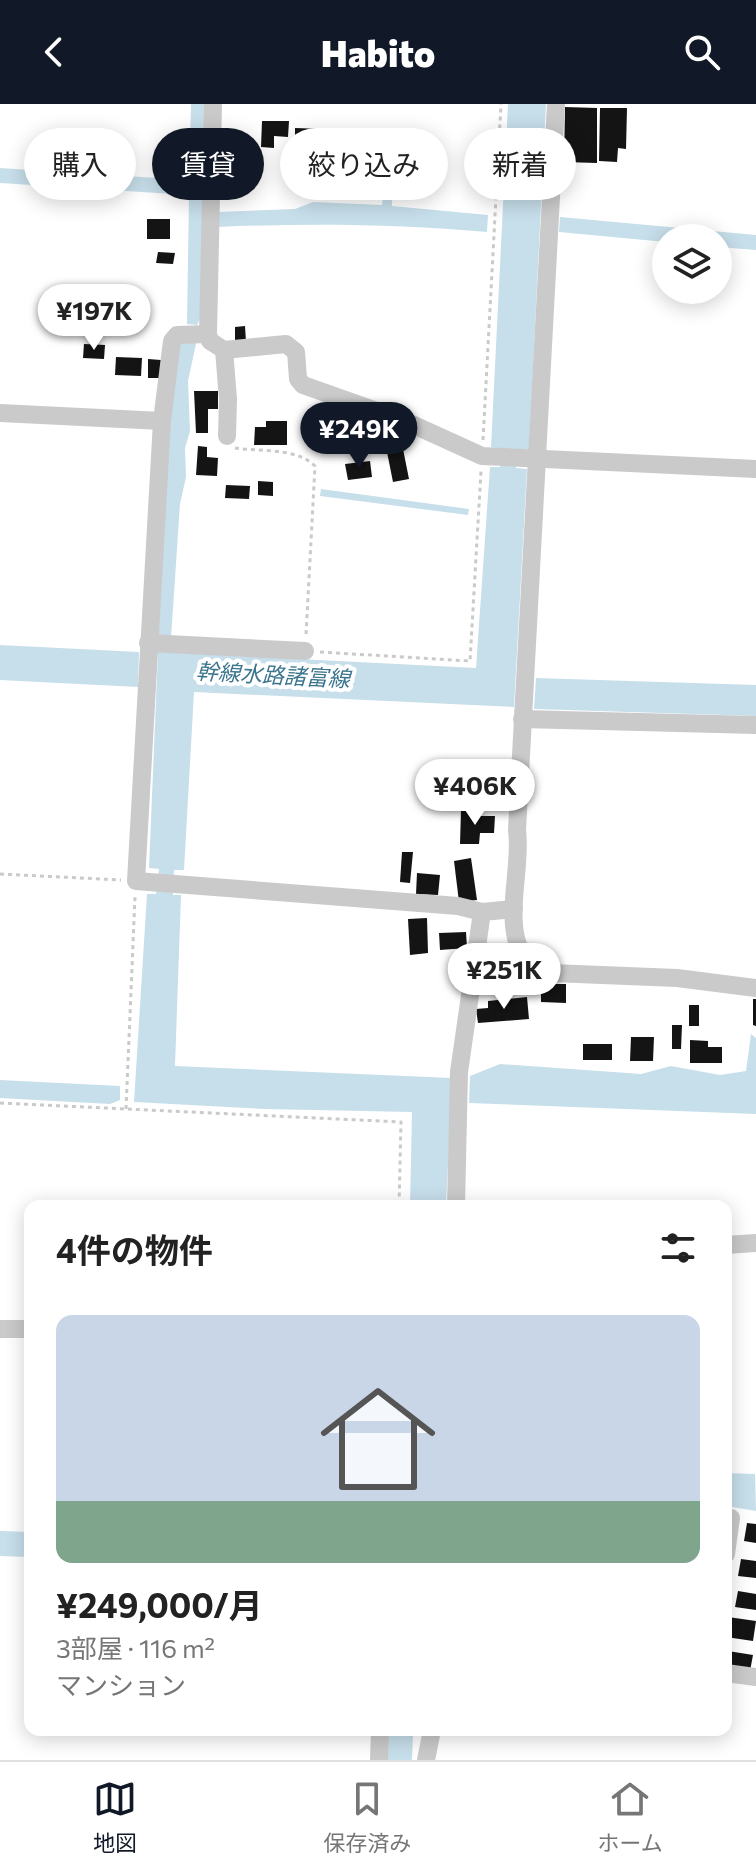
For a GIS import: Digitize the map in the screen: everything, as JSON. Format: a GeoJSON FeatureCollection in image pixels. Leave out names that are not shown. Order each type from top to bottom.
{"type":"FeatureCollection","features":[{"type":"Feature","properties":{"kind":"street"},"geometry":{"type":"LineString","coordinates":[[198,333],[213,104]]}},
{"type":"Feature","properties":{"kind":"street"},"geometry":{"type":"LineString","coordinates":[[556,104],[528,459],[524,693],[514,909],[516,945],[525,961],[540,971],[677,978],[756,988]]}},
{"type":"Feature","properties":{"kind":"street"},"geometry":{"type":"LineString","coordinates":[[514,909],[482,912],[458,906],[145,881],[146,682],[162,421],[172,341],[177,335],[198,333],[224,350],[286,344],[296,352],[298,379],[303,385],[405,421],[491,457],[756,469]]}},
{"type":"Feature","properties":{"kind":"street"},"geometry":{"type":"LineString","coordinates":[[224,350],[227,436]]}},
{"type":"Feature","properties":{"kind":"street"},"geometry":{"type":"LineString","coordinates":[[0,413],[162,421]]}},
{"type":"Feature","properties":{"kind":"street"},"geometry":{"type":"LineString","coordinates":[[148,643],[305,651]]}},
{"type":"Feature","properties":{"kind":"street"},"geometry":{"type":"LineString","coordinates":[[522,719],[756,725]]}},
{"type":"Feature","properties":{"kind":"street"},"geometry":{"type":"LineString","coordinates":[[456,1200],[459,1072],[482,912]]}},
{"type":"Feature","properties":{"kind":"street"},"geometry":{"type":"LineString","coordinates":[[732,1245],[756,1243]]}},
{"type":"Feature","properties":{"kind":"street"},"geometry":{"type":"LineString","coordinates":[[0,1329],[24,1329]]}},
{"type":"Feature","properties":{"kind":"street"},"geometry":{"type":"LineString","coordinates":[[732,1674],[756,1677]]}},
{"type":"Feature","properties":{"kind":"street"},"geometry":{"type":"LineString","coordinates":[[379,1760],[380,1736]]}},
{"type":"Feature","properties":{"kind":"street"},"geometry":{"type":"LineString","coordinates":[[426,1760],[431,1736]]}},
{"type":"Feature","properties":{"kind":"path"},"geometry":{"type":"LineString","coordinates":[[227,436],[237,449],[272,450],[309,460],[315,466],[305,651],[470,661],[491,457],[501,104]]}},
{"type":"Feature","properties":{"kind":"path"},"geometry":{"type":"LineString","coordinates":[[0,874],[145,881],[126,1109]]}},
{"type":"Feature","properties":{"kind":"path"},"geometry":{"type":"LineString","coordinates":[[0,1103],[401,1122],[399,1200]]}},
{"type":"Feature","properties":{"kind":"water"},"geometry":{"type":"Polygon","coordinates":[[[191,104],[206,104],[206,128],[190,128],[191,104]]]}},
{"type":"Feature","properties":{"kind":"water"},"geometry":{"type":"Polygon","coordinates":[[[508,104],[546,104],[545,128],[507,128],[508,104]]]}},
{"type":"Feature","properties":{"kind":"water"},"geometry":{"type":"Polygon","coordinates":[[[0,168],[24,170],[24,185],[0,183],[0,168]]]}},
{"type":"Feature","properties":{"kind":"water"},"geometry":{"type":"Polygon","coordinates":[[[136,177],[152,178],[152,193],[136,192],[136,177]]]}},
{"type":"Feature","properties":{"kind":"water"},"geometry":{"type":"Polygon","coordinates":[[[189,200],[204,200],[202,315],[197,325],[187,324],[189,200]]]}},
{"type":"Feature","properties":{"kind":"water"},"geometry":{"type":"Polygon","coordinates":[[[383,200],[392,200],[392,206],[488,215],[487,232],[352,225],[218,227],[217,212],[295,209],[313,202],[382,205],[383,200]]]}},
{"type":"Feature","properties":{"kind":"water","name":"幹線水路諸富線"},"geometry":{"type":"Polygon","coordinates":[[[503,200],[541,200],[529,449],[517,449],[516,468],[527,469],[514,707],[194,692],[184,870],[174,870],[173,895],[181,895],[175,1066],[452,1078],[446,1200],[410,1200],[412,1112],[134,1102],[147,894],[156,894],[159,869],[149,868],[158,652],[476,668],[490,467],[500,467],[502,449],[491,447],[503,200]]]}},
{"type":"Feature","properties":{"kind":"water"},"geometry":{"type":"Polygon","coordinates":[[[560,217],[652,225],[652,241],[559,232],[560,217]]]}},
{"type":"Feature","properties":{"kind":"water"},"geometry":{"type":"Polygon","coordinates":[[[732,233],[756,235],[756,250],[732,248],[732,233]]]}},
{"type":"Feature","properties":{"kind":"water"},"geometry":{"type":"Polygon","coordinates":[[[188,339],[197,339],[188,381],[190,431],[185,448],[186,477],[180,504],[171,638],[157,637],[171,388],[177,346],[188,339]]]}},
{"type":"Feature","properties":{"kind":"water"},"geometry":{"type":"Polygon","coordinates":[[[321,489],[469,509],[468,515],[320,496],[321,489]]]}},
{"type":"Feature","properties":{"kind":"water"},"geometry":{"type":"Polygon","coordinates":[[[0,645],[139,652],[138,687],[0,680],[0,645]]]}},
{"type":"Feature","properties":{"kind":"water"},"geometry":{"type":"Polygon","coordinates":[[[536,678],[756,685],[756,716],[534,709],[536,678]]]}},
{"type":"Feature","properties":{"kind":"water"},"geometry":{"type":"Polygon","coordinates":[[[751,1034],[756,1038],[756,1114],[469,1103],[470,1076],[500,1064],[641,1074],[671,1066],[720,1075],[746,1071],[751,1034]]]}},
{"type":"Feature","properties":{"kind":"water"},"geometry":{"type":"Polygon","coordinates":[[[0,1080],[120,1086],[120,1100],[110,1104],[0,1098],[0,1080]]]}},
{"type":"Feature","properties":{"kind":"water"},"geometry":{"type":"Polygon","coordinates":[[[732,1473],[755,1474],[756,1511],[732,1507],[732,1473]]]}},
{"type":"Feature","properties":{"kind":"water"},"geometry":{"type":"Polygon","coordinates":[[[0,1531],[24,1532],[24,1557],[0,1556],[0,1531]]]}},
{"type":"Feature","properties":{"kind":"water"},"geometry":{"type":"Polygon","coordinates":[[[388,1736],[413,1736],[412,1760],[387,1760],[388,1736]]]}},
{"type":"Feature","properties":{"kind":"building"},"geometry":{"type":"Polygon","coordinates":[[[565,107],[597,108],[597,163],[576,162],[576,128],[565,128],[565,107]]]}},
{"type":"Feature","properties":{"kind":"building"},"geometry":{"type":"Polygon","coordinates":[[[600,108],[627,108],[626,149],[618,148],[617,162],[599,161],[600,108]]]}},
{"type":"Feature","properties":{"kind":"building"},"geometry":{"type":"Polygon","coordinates":[[[262,121],[289,121],[289,128],[280,128],[280,136],[274,136],[274,148],[264,147],[262,121]]]}},
{"type":"Feature","properties":{"kind":"building"},"geometry":{"type":"Polygon","coordinates":[[[147,219],[170,219],[170,239],[147,239],[147,219]]]}},
{"type":"Feature","properties":{"kind":"building"},"geometry":{"type":"Polygon","coordinates":[[[158,252],[175,253],[173,264],[156,263],[158,252]]]}},
{"type":"Feature","properties":{"kind":"building"},"geometry":{"type":"Polygon","coordinates":[[[245,326],[246,342],[235,342],[235,327],[245,326]]]}},
{"type":"Feature","properties":{"kind":"building"},"geometry":{"type":"Polygon","coordinates":[[[84,344],[105,345],[104,359],[83,358],[84,344]]]}},
{"type":"Feature","properties":{"kind":"building"},"geometry":{"type":"Polygon","coordinates":[[[116,357],[142,358],[141,376],[115,375],[116,357]]]}},
{"type":"Feature","properties":{"kind":"building"},"geometry":{"type":"Polygon","coordinates":[[[148,359],[161,360],[160,378],[148,378],[148,359]]]}},
{"type":"Feature","properties":{"kind":"building"},"geometry":{"type":"Polygon","coordinates":[[[194,391],[218,391],[218,409],[208,409],[208,433],[196,433],[194,391]]]}},
{"type":"Feature","properties":{"kind":"building"},"geometry":{"type":"Polygon","coordinates":[[[266,421],[287,421],[287,445],[254,445],[255,427],[266,427],[266,421]]]}},
{"type":"Feature","properties":{"kind":"building"},"geometry":{"type":"Polygon","coordinates":[[[198,446],[207,447],[207,457],[218,458],[217,476],[196,475],[198,446]]]}},
{"type":"Feature","properties":{"kind":"building"},"geometry":{"type":"Polygon","coordinates":[[[403,449],[409,479],[393,482],[387,452],[403,449]]]}},
{"type":"Feature","properties":{"kind":"building"},"geometry":{"type":"Polygon","coordinates":[[[370,461],[372,477],[348,480],[345,464],[370,461]]]}},
{"type":"Feature","properties":{"kind":"building"},"geometry":{"type":"Polygon","coordinates":[[[258,481],[273,482],[273,496],[258,495],[258,481]]]}},
{"type":"Feature","properties":{"kind":"building"},"geometry":{"type":"Polygon","coordinates":[[[226,485],[250,486],[249,499],[225,498],[226,485]]]}},
{"type":"Feature","properties":{"kind":"building"},"geometry":{"type":"Polygon","coordinates":[[[461,810],[475,811],[475,816],[495,816],[494,833],[480,833],[479,844],[460,844],[461,810]]]}},
{"type":"Feature","properties":{"kind":"building"},"geometry":{"type":"Polygon","coordinates":[[[402,852],[413,852],[410,883],[400,882],[402,852]]]}},
{"type":"Feature","properties":{"kind":"building"},"geometry":{"type":"Polygon","coordinates":[[[471,858],[477,900],[459,902],[454,861],[471,858]]]}},
{"type":"Feature","properties":{"kind":"building"},"geometry":{"type":"Polygon","coordinates":[[[417,873],[440,875],[438,895],[416,894],[417,873]]]}},
{"type":"Feature","properties":{"kind":"building"},"geometry":{"type":"Polygon","coordinates":[[[427,918],[428,953],[410,955],[408,919],[427,918]]]}},
{"type":"Feature","properties":{"kind":"building"},"geometry":{"type":"Polygon","coordinates":[[[466,932],[467,948],[440,950],[439,933],[466,932]]]}},
{"type":"Feature","properties":{"kind":"building"},"geometry":{"type":"Polygon","coordinates":[[[507,946],[512,954],[513,975],[491,976],[491,947],[507,946]]]}},
{"type":"Feature","properties":{"kind":"building"},"geometry":{"type":"Polygon","coordinates":[[[541,984],[566,984],[566,1003],[541,1002],[541,984]]]}},
{"type":"Feature","properties":{"kind":"building"},"geometry":{"type":"Polygon","coordinates":[[[527,997],[529,1019],[478,1023],[476,1009],[488,1008],[488,1001],[527,997]]]}},
{"type":"Feature","properties":{"kind":"building"},"geometry":{"type":"Polygon","coordinates":[[[753,999],[756,999],[756,1026],[753,1025],[753,999]]]}},
{"type":"Feature","properties":{"kind":"building"},"geometry":{"type":"Polygon","coordinates":[[[689,1005],[699,1005],[699,1026],[689,1026],[689,1005]]]}},
{"type":"Feature","properties":{"kind":"building"},"geometry":{"type":"Polygon","coordinates":[[[672,1025],[682,1025],[681,1049],[672,1049],[672,1025]]]}},
{"type":"Feature","properties":{"kind":"building"},"geometry":{"type":"Polygon","coordinates":[[[631,1037],[654,1037],[653,1061],[630,1061],[631,1037]]]}},
{"type":"Feature","properties":{"kind":"building"},"geometry":{"type":"Polygon","coordinates":[[[690,1040],[708,1041],[708,1047],[722,1047],[722,1063],[690,1063],[690,1040]]]}},
{"type":"Feature","properties":{"kind":"building"},"geometry":{"type":"Polygon","coordinates":[[[583,1044],[612,1044],[612,1060],[583,1060],[583,1044]]]}},
{"type":"Feature","properties":{"kind":"building"},"geometry":{"type":"Polygon","coordinates":[[[747,1523],[756,1524],[756,1543],[744,1541],[747,1523]]]}},
{"type":"Feature","properties":{"kind":"building"},"geometry":{"type":"Polygon","coordinates":[[[741,1559],[756,1561],[756,1578],[738,1576],[741,1559]]]}},
{"type":"Feature","properties":{"kind":"building"},"geometry":{"type":"Polygon","coordinates":[[[738,1591],[756,1594],[756,1610],[735,1607],[738,1591]]]}},
{"type":"Feature","properties":{"kind":"building"},"geometry":{"type":"Polygon","coordinates":[[[732,1618],[756,1621],[753,1641],[732,1638],[732,1618]]]}},
{"type":"Feature","properties":{"kind":"building"},"geometry":{"type":"Polygon","coordinates":[[[732,1652],[753,1655],[750,1671],[732,1668],[732,1652]]]}}]}
